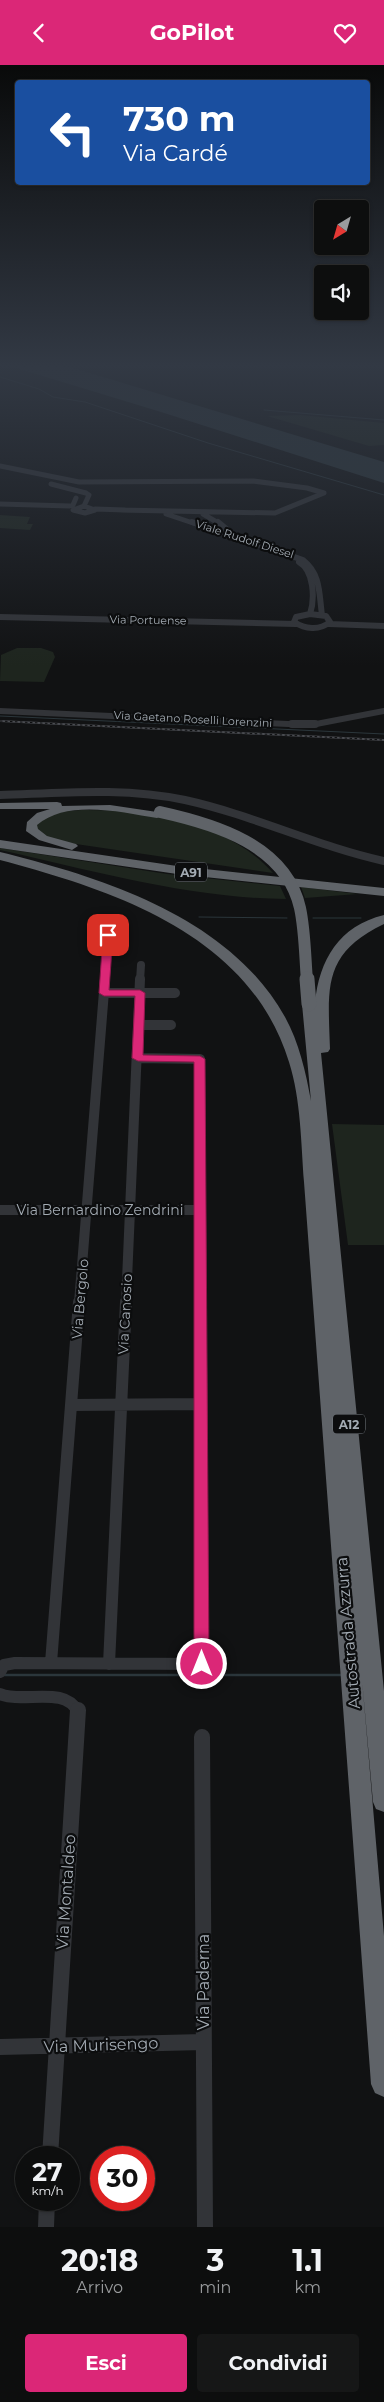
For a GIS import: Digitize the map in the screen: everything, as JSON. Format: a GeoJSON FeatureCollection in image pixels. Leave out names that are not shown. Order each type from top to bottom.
{"type":"FeatureCollection","features":[{"type":"Feature","properties":{"kind":"highway"},"geometry":{"type":"LineString","coordinates":[[0,806],[96,805],[159,813],[198,825],[232,839],[262,859],[280,878],[289,897],[305,1004],[310,1110],[319,1181]]}},
{"type":"Feature","properties":{"kind":"highway"},"geometry":{"type":"LineString","coordinates":[[100,854],[86,849],[61,845],[42,838],[32,831],[31,824],[44,814],[65,809],[105,809],[159,813]]}},
{"type":"Feature","properties":{"kind":"highway","name":"A91"},"geometry":{"type":"LineString","coordinates":[[0,838],[100,854],[271,876],[384,886]]}},
{"type":"Feature","properties":{"kind":"highway","name":"A91"},"geometry":{"type":"LineString","coordinates":[[0,844],[216,875],[384,892]]}},
{"type":"Feature","properties":{"kind":"highway"},"geometry":{"type":"LineString","coordinates":[[0,856],[78,877],[142,902],[196,933],[241,970],[273,1009],[286,1033],[296,1061],[319,1181]]}},
{"type":"Feature","properties":{"kind":"highway"},"geometry":{"type":"LineString","coordinates":[[319,1181],[324,979],[334,954],[342,943],[356,933],[384,919]]}},
{"type":"Feature","properties":{"kind":"highway","name":"Autostrada Azzurra"},"geometry":{"type":"LineString","coordinates":[[319,1181],[372,1667],[358,1679]]}},
{"type":"Feature","properties":{"kind":"highway","name":"Autostrada Azzurra"},"geometry":{"type":"LineString","coordinates":[[319,1181],[358,1679],[384,2084]]}},
{"type":"Feature","properties":{"kind":"highway","name":"Autostrada Azzurra"},"geometry":{"type":"LineString","coordinates":[[358,1679],[384,1802]]}},
{"type":"Feature","properties":{"kind":"street"},"geometry":{"type":"LineString","coordinates":[[0,466],[79,482],[253,481],[312,489],[324,494],[279,513],[212,512],[167,507],[119,510]]}},
{"type":"Feature","properties":{"kind":"street"},"geometry":{"type":"LineString","coordinates":[[0,473],[29,479]]}},
{"type":"Feature","properties":{"kind":"street"},"geometry":{"type":"LineString","coordinates":[[47,483],[82,491],[89,495],[84,506]]}},
{"type":"Feature","properties":{"kind":"street"},"geometry":{"type":"LineString","coordinates":[[64,505],[67,498],[88,498]]}},
{"type":"Feature","properties":{"kind":"street"},"geometry":{"type":"LineString","coordinates":[[74,508],[76,498]]}},
{"type":"Feature","properties":{"kind":"street"},"geometry":{"type":"LineString","coordinates":[[0,506],[64,505],[82,513],[94,510]]}},
{"type":"Feature","properties":{"kind":"street"},"geometry":{"type":"LineString","coordinates":[[0,506],[74,508],[84,506],[94,510]]}},
{"type":"Feature","properties":{"kind":"street","name":"Viale Rudolf Diesel"},"geometry":{"type":"LineString","coordinates":[[94,510],[165,514],[235,536],[310,563],[317,575],[322,615]]}},
{"type":"Feature","properties":{"kind":"street","name":"Viale Rudolf Diesel"},"geometry":{"type":"LineString","coordinates":[[94,510],[163,516],[294,559],[308,571],[313,609],[310,614]]}},
{"type":"Feature","properties":{"kind":"street"},"geometry":{"type":"LineString","coordinates":[[194,511],[214,519],[235,536]]}},
{"type":"Feature","properties":{"kind":"street"},"geometry":{"type":"LineString","coordinates":[[212,512],[214,519]]}},
{"type":"Feature","properties":{"kind":"street"},"geometry":{"type":"LineString","coordinates":[[214,519],[215,515],[226,512]]}},
{"type":"Feature","properties":{"kind":"street"},"geometry":{"type":"LineString","coordinates":[[296,624],[294,619],[296,617],[310,614],[322,615],[328,618],[329,624],[384,626]]}},
{"type":"Feature","properties":{"kind":"street","name":"Via Portuense"},"geometry":{"type":"LineString","coordinates":[[0,617],[296,624],[310,628],[329,624]]}},
{"type":"Feature","properties":{"kind":"street","name":"Via Gaetano Roselli Lorenzini"},"geometry":{"type":"LineString","coordinates":[[0,711],[308,725],[323,724],[384,711]]}},
{"type":"Feature","properties":{"kind":"street"},"geometry":{"type":"LineString","coordinates":[[0,795],[116,793],[176,798],[213,808],[343,852],[384,861]]}},
{"type":"Feature","properties":{"kind":"street","name":"Via Bergolo"},"geometry":{"type":"LineString","coordinates":[[51,1663],[88,1210],[108,935]]}},
{"type":"Feature","properties":{"kind":"street","name":"Via Canosio"},"geometry":{"type":"LineString","coordinates":[[109,1664],[141,965]]}},
{"type":"Feature","properties":{"kind":"street"},"geometry":{"type":"LineString","coordinates":[[104,993],[175,993]]}},
{"type":"Feature","properties":{"kind":"street"},"geometry":{"type":"LineString","coordinates":[[139,1025],[172,1025]]}},
{"type":"Feature","properties":{"kind":"street"},"geometry":{"type":"LineString","coordinates":[[0,1671],[6,1664],[202,1664],[200,1059],[138,1058]]}},
{"type":"Feature","properties":{"kind":"street","name":"Via Bernardino Zendrini"},"geometry":{"type":"LineString","coordinates":[[0,1210],[200,1210]]}},
{"type":"Feature","properties":{"kind":"street"},"geometry":{"type":"LineString","coordinates":[[72,1405],[201,1404]]}},
{"type":"Feature","properties":{"kind":"street","name":"Via Montaldeo"},"geometry":{"type":"LineString","coordinates":[[0,1694],[8,1698],[62,1698],[74,1704],[78,1711],[55,2047],[50,2146]]}},
{"type":"Feature","properties":{"kind":"street","name":"Via Paderna"},"geometry":{"type":"LineString","coordinates":[[202,1737],[204,2227]]}},
{"type":"Feature","properties":{"kind":"street","name":"Via Murisengo"},"geometry":{"type":"LineString","coordinates":[[0,2047],[55,2047],[203,2041]]}},
{"type":"Feature","properties":{"kind":"street"},"geometry":{"type":"LineString","coordinates":[[46,2227],[47,2211]]}},
{"type":"Feature","properties":{"kind":"shaded area"},"geometry":{"type":"Polygon","coordinates":[[[324,464],[384,464],[384,483],[324,464]]]}},
{"type":"Feature","properties":{"kind":"shaded area"},"geometry":{"type":"Polygon","coordinates":[[[0,515],[30,517],[27,524],[33,524],[30,530],[0,528],[0,515]]]}},
{"type":"Feature","properties":{"kind":"shaded area"},"geometry":{"type":"Polygon","coordinates":[[[17,648],[41,648],[53,652],[55,657],[44,682],[0,681],[1,655],[17,648]]]}},
{"type":"Feature","properties":{"kind":"shaded area"},"geometry":{"type":"Polygon","coordinates":[[[81,810],[132,812],[158,816],[210,830],[233,841],[273,873],[69,843],[46,837],[37,831],[35,822],[58,812],[81,810]]]}},
{"type":"Feature","properties":{"kind":"shaded area"},"geometry":{"type":"Polygon","coordinates":[[[0,848],[167,874],[280,886],[286,899],[213,894],[177,889],[0,850],[0,848]]]}},
{"type":"Feature","properties":{"kind":"shaded area"},"geometry":{"type":"Polygon","coordinates":[[[301,887],[358,894],[305,898],[301,887]]]}},
{"type":"Feature","properties":{"kind":"shaded area"},"geometry":{"type":"Polygon","coordinates":[[[332,1124],[384,1125],[384,1245],[348,1245],[332,1124]]]}},
{"type":"Feature","properties":{"kind":"waterway"},"geometry":{"type":"LineString","coordinates":[[279,464],[384,495]]}},
{"type":"Feature","properties":{"kind":"waterway"},"geometry":{"type":"LineString","coordinates":[[0,716],[384,734]]}},
{"type":"Feature","properties":{"kind":"waterway"},"geometry":{"type":"LineString","coordinates":[[199,917],[287,918]]}},
{"type":"Feature","properties":{"kind":"waterway"},"geometry":{"type":"LineString","coordinates":[[313,918],[361,918]]}},
{"type":"Feature","properties":{"kind":"waterway"},"geometry":{"type":"LineString","coordinates":[[4,1675],[342,1675]]}},
{"type":"Feature","properties":{"kind":"railway"},"geometry":{"type":"LineString","coordinates":[[0,721],[384,740]]}},
{"type":"Feature","properties":{"kind":"route"},"geometry":{"type":"LineString","coordinates":[[108,935],[104,993],[140,993],[138,1058],[200,1059],[202,1664]]}}]}
